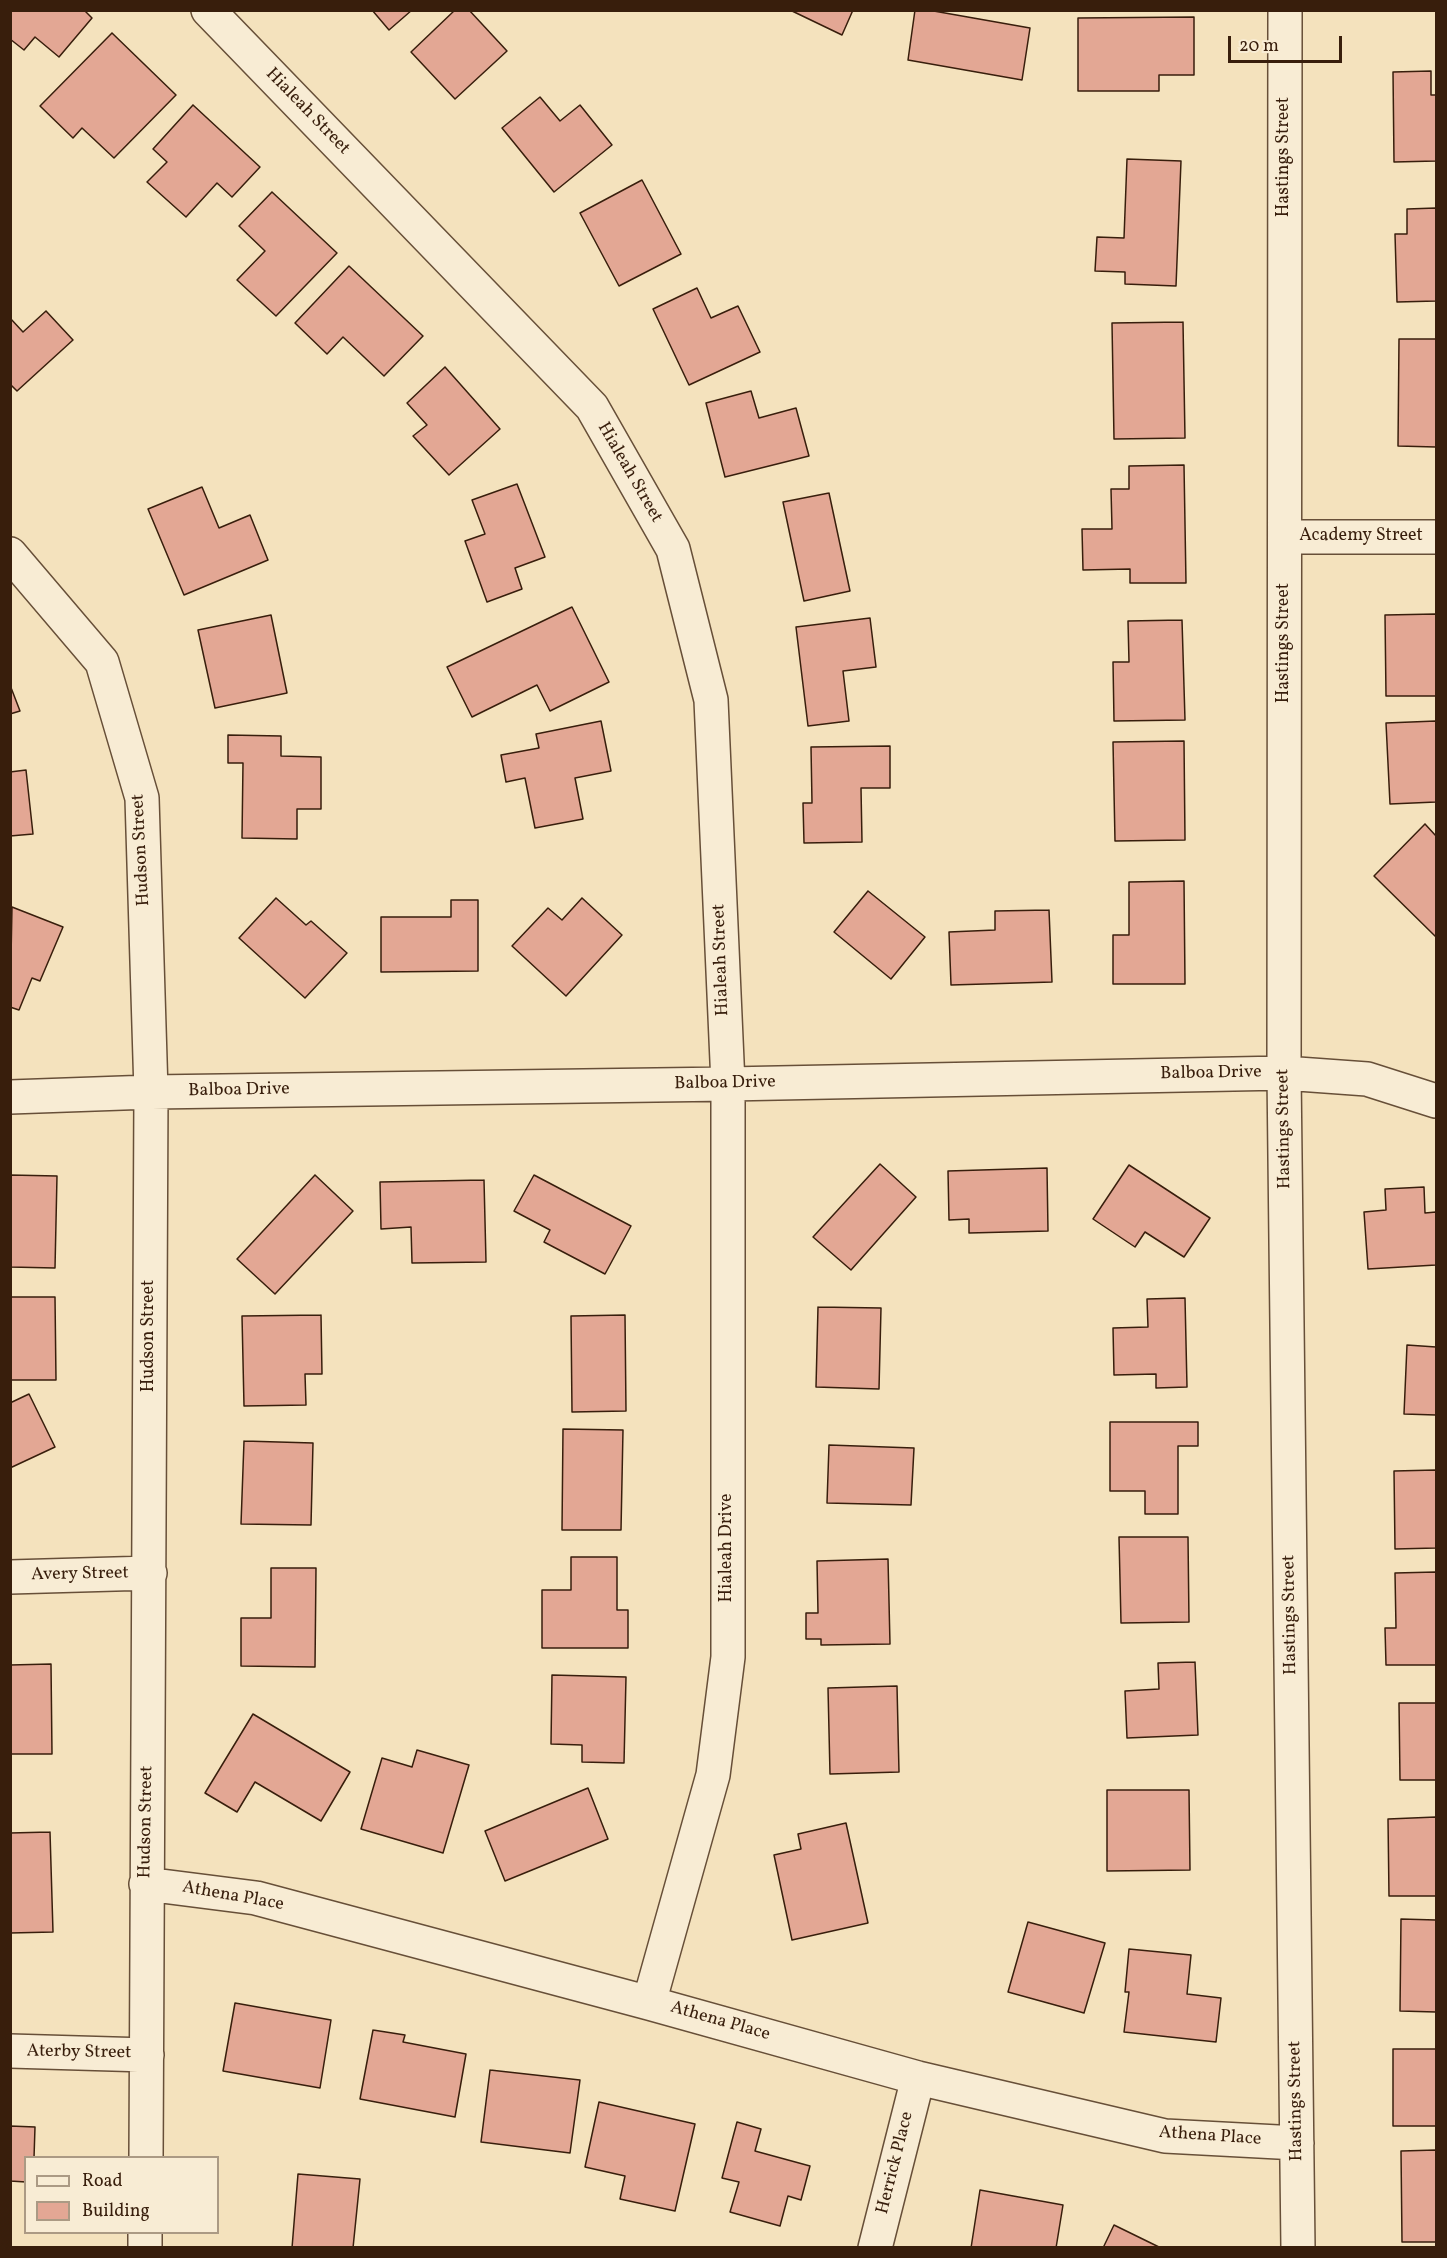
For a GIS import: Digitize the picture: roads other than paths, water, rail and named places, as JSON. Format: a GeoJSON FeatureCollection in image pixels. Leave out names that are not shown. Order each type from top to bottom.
{"type":"FeatureCollection","features":[{"type":"Feature","properties":{"kind":"street","name":"Hialeah Street"},"geometry":{"type":"LineString","coordinates":[[208,10],[592,407],[673,549],[711,700],[728,1084]]}},
{"type":"Feature","properties":{"kind":"street","name":"Hastings Street"},"geometry":{"type":"LineString","coordinates":[[1285,10],[1284,1073],[1298,2247]]}},
{"type":"Feature","properties":{"kind":"street","name":"Academy Street"},"geometry":{"type":"LineString","coordinates":[[1285,537],[1437,537]]}},
{"type":"Feature","properties":{"kind":"street","name":"Hudson Street"},"geometry":{"type":"LineString","coordinates":[[10,554],[102,662],[142,798],[151,1092],[146,2156]]}},
{"type":"Feature","properties":{"kind":"street","name":"Balboa Drive"},"geometry":{"type":"LineString","coordinates":[[10,1097],[151,1092],[1284,1073],[1367,1078],[1437,1101]]}},
{"type":"Feature","properties":{"kind":"street","name":"Hialeah Drive"},"geometry":{"type":"LineString","coordinates":[[649,2002],[713,1775],[728,1657],[728,1084]]}},
{"type":"Feature","properties":{"kind":"street","name":"Avery Street"},"geometry":{"type":"LineString","coordinates":[[10,1577],[150,1573]]}},
{"type":"Feature","properties":{"kind":"street","name":"Athena Place"},"geometry":{"type":"LineString","coordinates":[[146,1884],[256,1898],[649,2002],[918,2078],[1165,2136],[1297,2143]]}},
{"type":"Feature","properties":{"kind":"street","name":"Aterby Street"},"geometry":{"type":"LineString","coordinates":[[10,2052],[147,2055]]}},
{"type":"Feature","properties":{"kind":"street","name":"Herrick Place"},"geometry":{"type":"LineString","coordinates":[[875,2247],[918,2078]]}}]}
